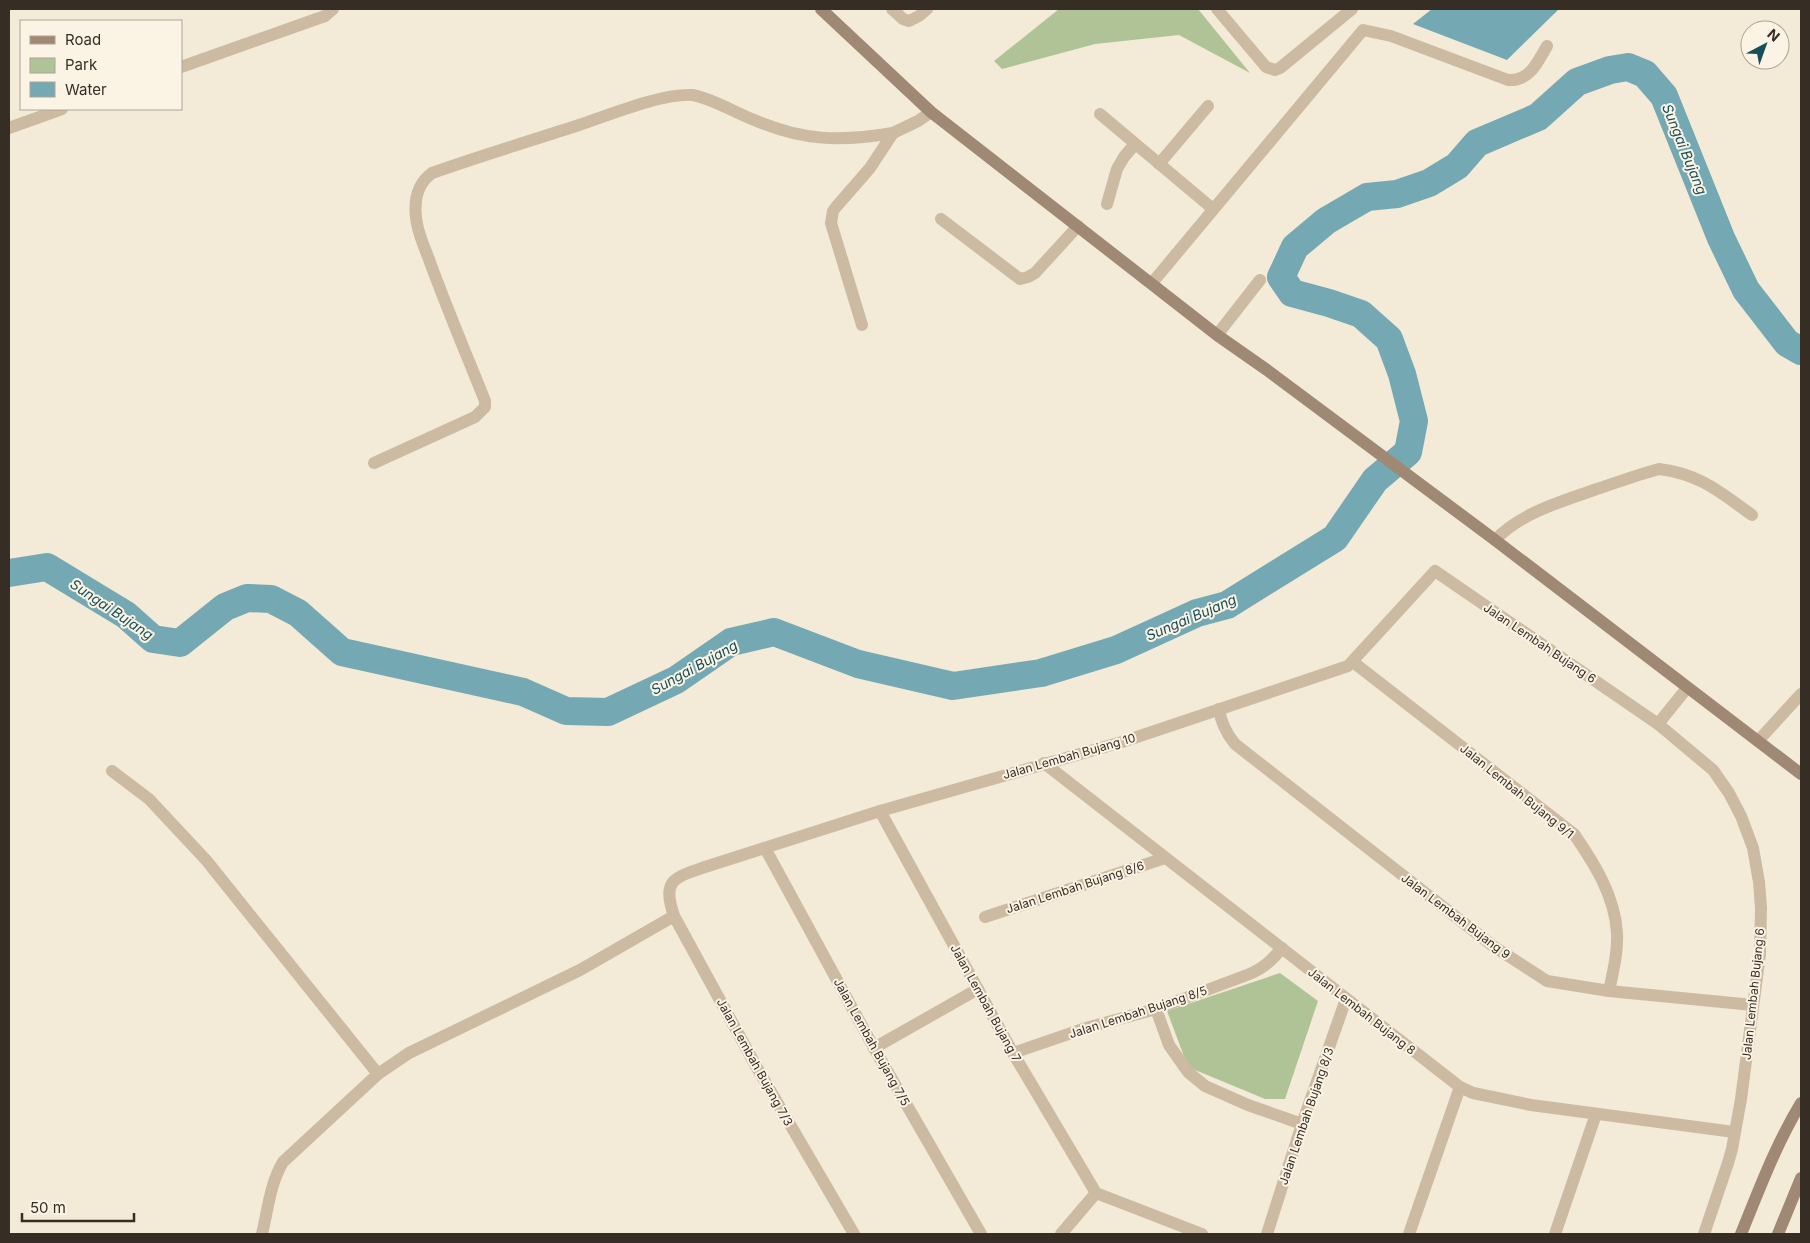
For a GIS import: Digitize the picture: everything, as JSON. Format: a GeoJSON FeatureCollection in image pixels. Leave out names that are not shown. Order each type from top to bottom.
{"type":"FeatureCollection","features":[{"type":"Feature","properties":{"kind":"street"},"geometry":{"type":"LineString","coordinates":[[182,67],[325,16],[333,9]]}},
{"type":"Feature","properties":{"kind":"street"},"geometry":{"type":"LineString","coordinates":[[821,9],[931,112],[1217,335],[1370,446],[1801,774]]}},
{"type":"Feature","properties":{"kind":"street"},"geometry":{"type":"LineString","coordinates":[[892,9],[903,19],[909,21],[927,9]]}},
{"type":"Feature","properties":{"kind":"street"},"geometry":{"type":"LineString","coordinates":[[1217,9],[1266,67],[1275,70],[1280,68],[1352,9]]}},
{"type":"Feature","properties":{"kind":"street"},"geometry":{"type":"LineString","coordinates":[[1152,283],[1363,30],[1391,36],[1508,80],[1516,80],[1530,73],[1547,46]]}},
{"type":"Feature","properties":{"kind":"street"},"geometry":{"type":"LineString","coordinates":[[374,463],[475,417],[485,407],[485,401],[438,285],[416,220],[415,208],[419,188],[423,179],[432,173],[617,112],[677,95],[695,96],[777,130],[802,136],[826,138],[864,138],[892,133],[913,124],[931,112]]}},
{"type":"Feature","properties":{"kind":"street"},"geometry":{"type":"LineString","coordinates":[[1159,164],[1208,106]]}},
{"type":"Feature","properties":{"kind":"street"},"geometry":{"type":"LineString","coordinates":[[9,128],[59,110]]}},
{"type":"Feature","properties":{"kind":"street"},"geometry":{"type":"LineString","coordinates":[[1100,114],[1213,209]]}},
{"type":"Feature","properties":{"kind":"street"},"geometry":{"type":"LineString","coordinates":[[862,325],[832,223],[832,216],[836,207],[870,168],[892,133]]}},
{"type":"Feature","properties":{"kind":"street"},"geometry":{"type":"LineString","coordinates":[[1107,204],[1117,169],[1135,144]]}},
{"type":"Feature","properties":{"kind":"street"},"geometry":{"type":"LineString","coordinates":[[942,218],[1020,279],[1035,273],[1078,226]]}},
{"type":"Feature","properties":{"kind":"street"},"geometry":{"type":"LineString","coordinates":[[1217,335],[1260,280]]}},
{"type":"Feature","properties":{"kind":"street"},"geometry":{"type":"LineString","coordinates":[[1495,540],[1512,524],[1566,500],[1659,469],[1691,475],[1710,485],[1752,515]]}},
{"type":"Feature","properties":{"kind":"street","name":"Jalan Lembah Bujang 10"},"geometry":{"type":"LineString","coordinates":[[670,886],[682,874],[880,811],[1122,742],[1340,669],[1353,662],[1435,571]]}},
{"type":"Feature","properties":{"kind":"street","name":"Jalan Lembah Bujang 6"},"geometry":{"type":"LineString","coordinates":[[1435,571],[1658,724],[1713,770],[1733,800],[1753,848],[1761,908],[1760,954],[1741,1099],[1728,1163],[1704,1234]]}},
{"type":"Feature","properties":{"kind":"street","name":"Jalan Lembah Bujang 9/1"},"geometry":{"type":"LineString","coordinates":[[1353,662],[1574,834],[1592,859],[1614,910],[1617,934],[1610,991]]}},
{"type":"Feature","properties":{"kind":"street"},"geometry":{"type":"LineString","coordinates":[[1658,724],[1687,688]]}},
{"type":"Feature","properties":{"kind":"street"},"geometry":{"type":"LineString","coordinates":[[1758,741],[1801,694]]}},
{"type":"Feature","properties":{"kind":"street","name":"Jalan Lembah Bujang 9"},"geometry":{"type":"LineString","coordinates":[[1219,709],[1221,721],[1227,734],[1235,744],[1493,946],[1547,981],[1610,991],[1753,1005]]}},
{"type":"Feature","properties":{"kind":"street","name":"Jalan Lembah Bujang 8"},"geometry":{"type":"LineString","coordinates":[[1044,763],[1460,1088],[1473,1094],[1531,1105],[1734,1132]]}},
{"type":"Feature","properties":{"kind":"street"},"geometry":{"type":"LineString","coordinates":[[112,770],[150,799],[206,860],[378,1074]]}},
{"type":"Feature","properties":{"kind":"street","name":"Jalan Lembah Bujang 7"},"geometry":{"type":"LineString","coordinates":[[880,811],[1014,1053],[1096,1193]]}},
{"type":"Feature","properties":{"kind":"street","name":"Jalan Lembah Bujang 7/5"},"geometry":{"type":"LineString","coordinates":[[765,848],[874,1048],[981,1234]]}},
{"type":"Feature","properties":{"kind":"street","name":"Jalan Lembah Bujang 8/6"},"geometry":{"type":"LineString","coordinates":[[985,917],[1166,858]]}},
{"type":"Feature","properties":{"kind":"street","name":"Jalan Lembah Bujang 7/3"},"geometry":{"type":"LineString","coordinates":[[670,886],[669,900],[674,916],[756,1066],[854,1234]]}},
{"type":"Feature","properties":{"kind":"street"},"geometry":{"type":"LineString","coordinates":[[262,1234],[271,1191],[276,1174],[283,1162],[378,1074],[410,1053],[580,970],[674,916]]}},
{"type":"Feature","properties":{"kind":"street","name":"Jalan Lembah Bujang 8/5"},"geometry":{"type":"LineString","coordinates":[[1014,1053],[1086,1028],[1156,1009],[1260,970],[1282,948]]}},
{"type":"Feature","properties":{"kind":"street"},"geometry":{"type":"LineString","coordinates":[[874,1048],[978,989]]}},
{"type":"Feature","properties":{"kind":"street","name":"Jalan Lembah Bujang 8/3"},"geometry":{"type":"LineString","coordinates":[[1267,1234],[1302,1124],[1346,999]]}},
{"type":"Feature","properties":{"kind":"street"},"geometry":{"type":"LineString","coordinates":[[1156,1009],[1169,1045],[1188,1072],[1205,1086],[1248,1105],[1302,1124]]}},
{"type":"Feature","properties":{"kind":"street"},"geometry":{"type":"LineString","coordinates":[[1409,1234],[1460,1088]]}},
{"type":"Feature","properties":{"kind":"street"},"geometry":{"type":"LineString","coordinates":[[1741,1234],[1770,1164],[1790,1121],[1801,1104]]}},
{"type":"Feature","properties":{"kind":"street"},"geometry":{"type":"LineString","coordinates":[[1555,1234],[1596,1114]]}},
{"type":"Feature","properties":{"kind":"street"},"geometry":{"type":"LineString","coordinates":[[1778,1234],[1801,1178]]}},
{"type":"Feature","properties":{"kind":"street"},"geometry":{"type":"LineString","coordinates":[[1061,1234],[1096,1193],[1202,1234]]}},
{"type":"Feature","properties":{"kind":"green space"},"geometry":{"type":"Polygon","coordinates":[[[1059,9],[1198,9],[1250,73],[1179,35],[1095,44],[1002,69],[994,61],[1059,9]]]}},
{"type":"Feature","properties":{"kind":"green space"},"geometry":{"type":"Polygon","coordinates":[[[1280,973],[1318,1001],[1285,1099],[1265,1099],[1188,1067],[1167,1011],[1280,973]]]}},
{"type":"Feature","properties":{"kind":"water"},"geometry":{"type":"Polygon","coordinates":[[[1432,9],[1559,9],[1507,60],[1413,24],[1432,9]]]}},
{"type":"Feature","properties":{"kind":"waterway","name":"Sungai Bujang"},"geometry":{"type":"LineString","coordinates":[[9,573],[47,567],[126,615],[153,639],[180,643],[225,607],[247,598],[271,599],[298,613],[342,652],[523,692],[566,711],[608,712],[676,680],[731,642],[774,632],[858,664],[953,686],[1041,673],[1116,650],[1197,613],[1227,605],[1335,538],[1375,480],[1408,452],[1414,421],[1402,374],[1389,339],[1361,314],[1292,293],[1281,277],[1295,247],[1326,221],[1367,197],[1397,194],[1429,183],[1457,166],[1477,143],[1538,117],[1577,82],[1610,70],[1628,67],[1645,74],[1664,96],[1721,238],[1746,290],[1787,343],[1801,351]]}}]}
